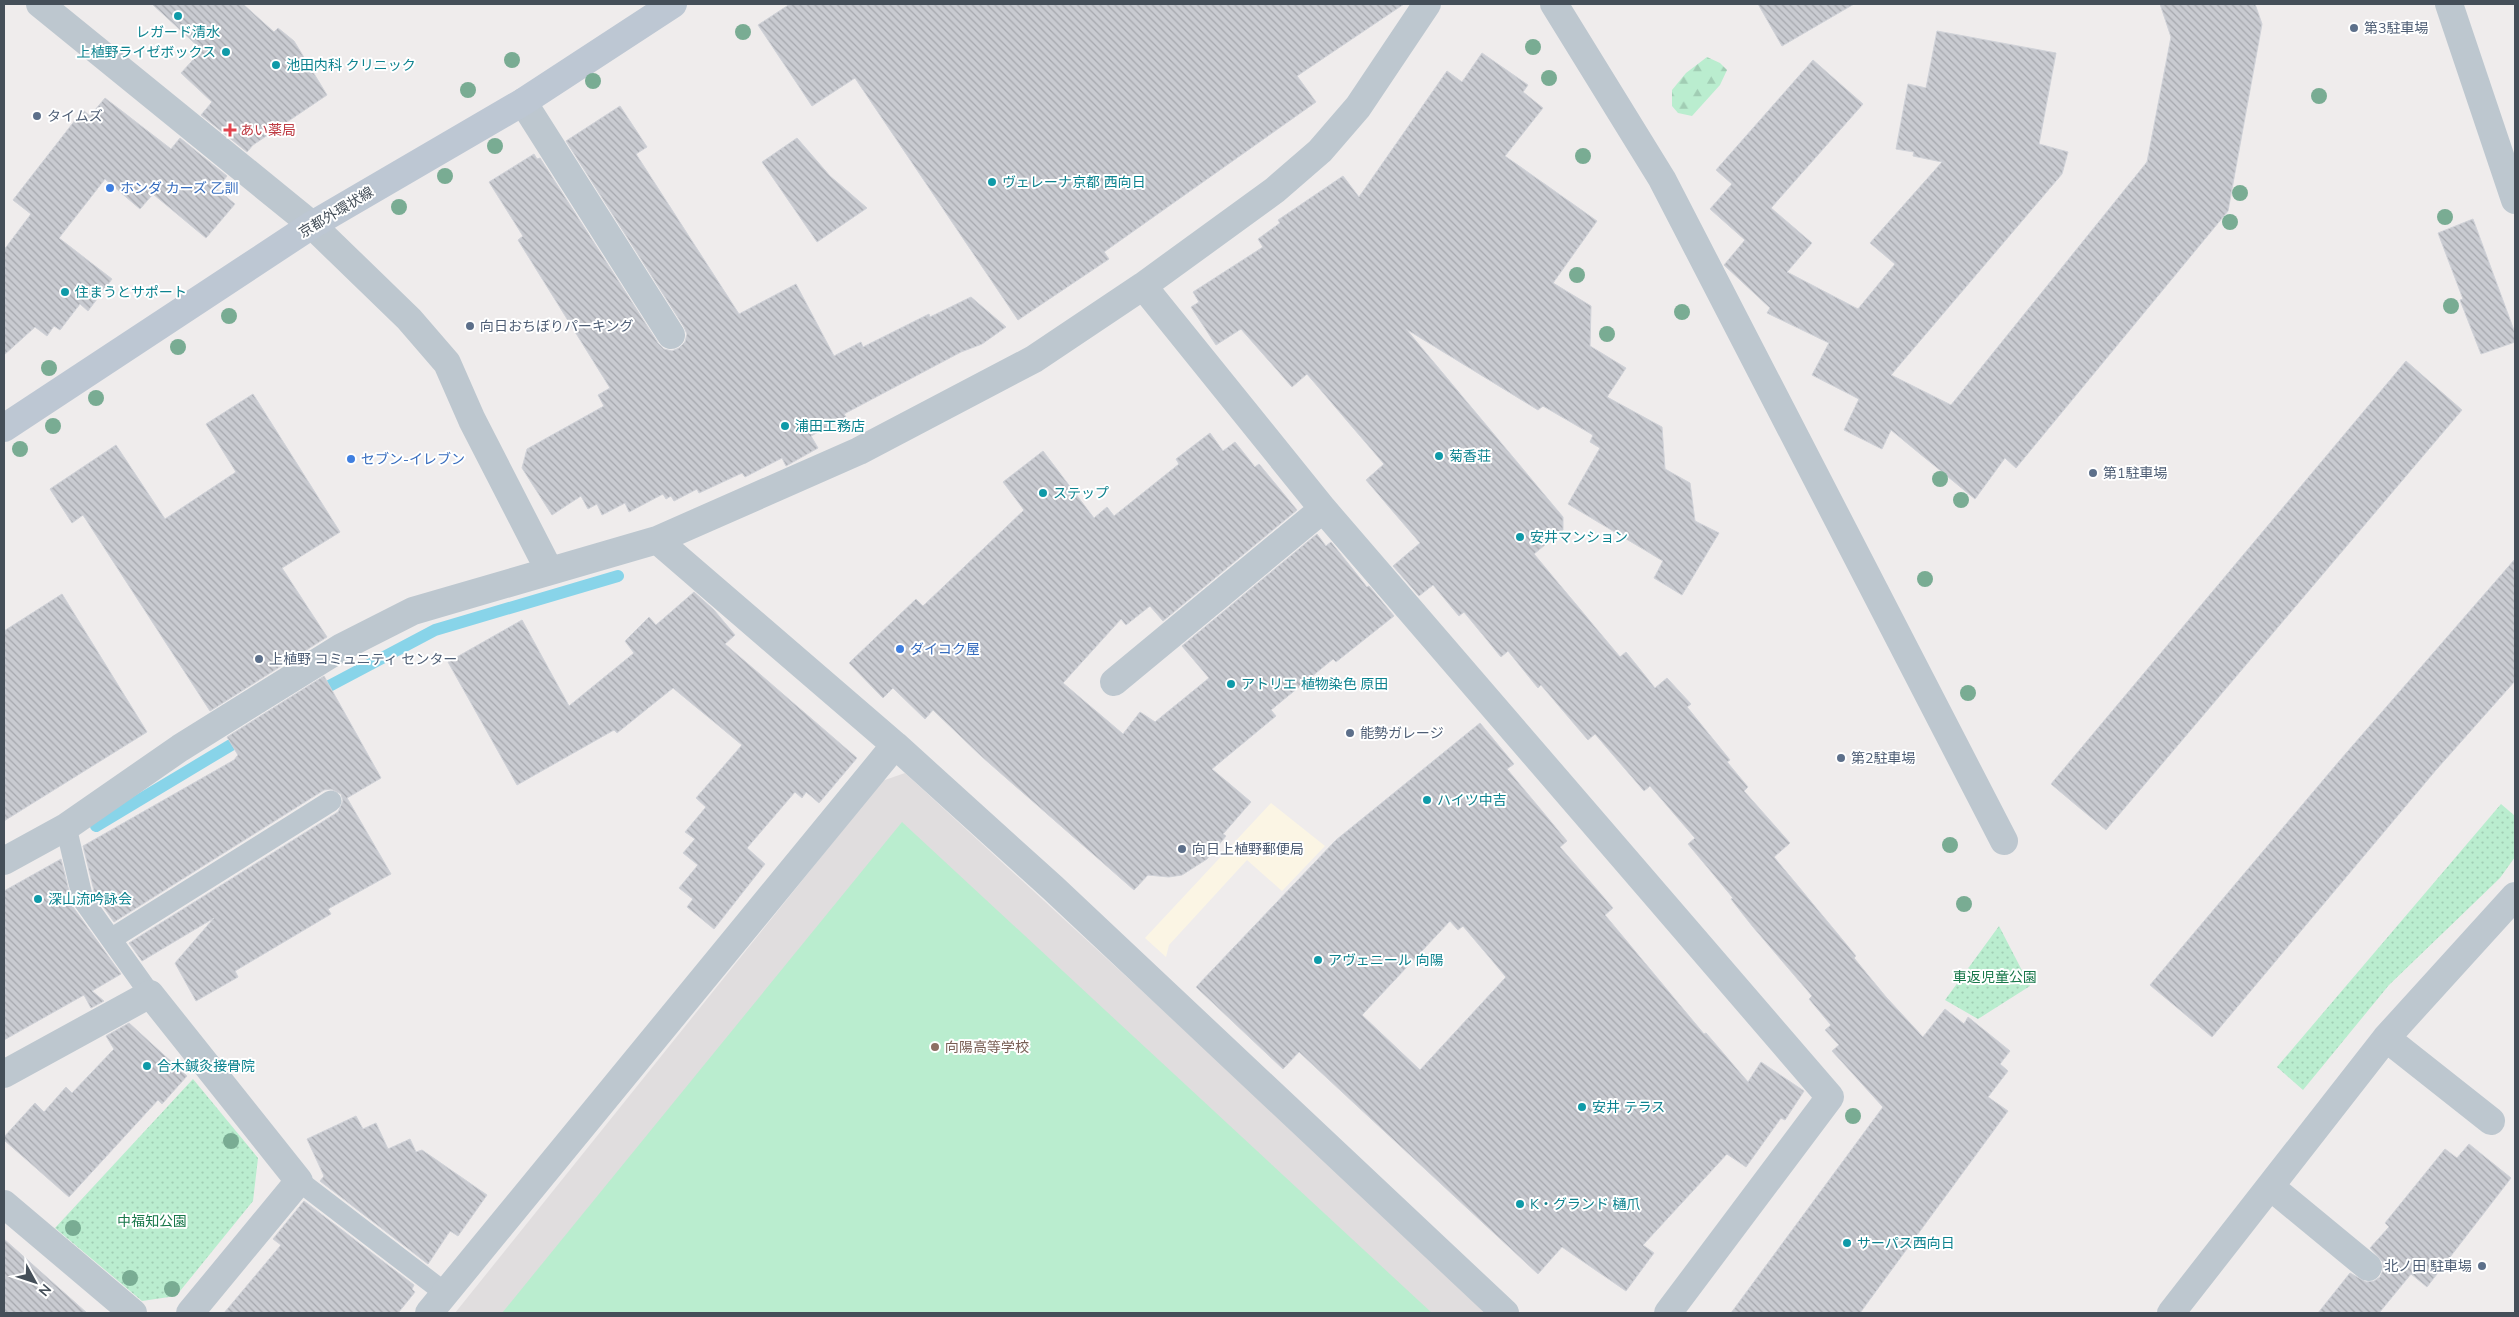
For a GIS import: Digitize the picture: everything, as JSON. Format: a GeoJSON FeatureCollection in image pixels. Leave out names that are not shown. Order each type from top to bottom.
{"type":"FeatureCollection","features":[{"type":"Feature","properties":{"kind":"main road","name":"京都外環状線"},"geometry":{"type":"LineString","coordinates":[[4,428],[312,225],[523,102],[673,4]]}},
{"type":"Feature","properties":{"kind":"street"},"geometry":{"type":"LineString","coordinates":[[40,4],[312,225],[409,319],[447,363],[472,420],[549,570]]}},
{"type":"Feature","properties":{"kind":"street"},"geometry":{"type":"LineString","coordinates":[[4,861],[66,827],[180,748],[342,647],[413,611],[657,540],[859,451],[1034,359],[1143,286],[1274,190],[1320,151],[1358,107],[1427,4]]}},
{"type":"Feature","properties":{"kind":"street"},"geometry":{"type":"LineString","coordinates":[[1554,4],[1662,179],[2004,840]]}},
{"type":"Feature","properties":{"kind":"street"},"geometry":{"type":"LineString","coordinates":[[2449,4],[2515,200]]}},
{"type":"Feature","properties":{"kind":"street"},"geometry":{"type":"LineString","coordinates":[[523,102],[671,335]]}},
{"type":"Feature","properties":{"kind":"street"},"geometry":{"type":"LineString","coordinates":[[1143,286],[1323,509],[1830,1097],[1668,1313]]}},
{"type":"Feature","properties":{"kind":"street"},"geometry":{"type":"LineString","coordinates":[[1114,682],[1323,509]]}},
{"type":"Feature","properties":{"kind":"street"},"geometry":{"type":"LineString","coordinates":[[657,540],[895,745],[1053,888],[1505,1313]]}},
{"type":"Feature","properties":{"kind":"street"},"geometry":{"type":"LineString","coordinates":[[437,1303],[895,745]]}},
{"type":"Feature","properties":{"kind":"street"},"geometry":{"type":"LineString","coordinates":[[2171,1313],[2386,1038],[2515,896]]}},
{"type":"Feature","properties":{"kind":"street"},"geometry":{"type":"LineString","coordinates":[[4,1074],[150,994],[299,1181],[190,1313]]}},
{"type":"Feature","properties":{"kind":"street"},"geometry":{"type":"LineString","coordinates":[[2386,1038],[2491,1121]]}},
{"type":"Feature","properties":{"kind":"street"},"geometry":{"type":"LineString","coordinates":[[2271,1187],[2368,1267]]}},
{"type":"Feature","properties":{"kind":"street"},"geometry":{"type":"LineString","coordinates":[[4,1204],[133,1313]]}},
{"type":"Feature","properties":{"kind":"lane"},"geometry":{"type":"LineString","coordinates":[[111,939],[331,801]]}},
{"type":"Feature","properties":{"kind":"lane"},"geometry":{"type":"LineString","coordinates":[[66,827],[83,900],[150,994]]}},
{"type":"Feature","properties":{"kind":"lane"},"geometry":{"type":"LineString","coordinates":[[299,1181],[437,1303]]}},
{"type":"Feature","properties":{"kind":"shaded area","name":"向陽高等学校"},"geometry":{"type":"Polygon","coordinates":[[[905,773],[1492,1313],[455,1313],[882,781],[905,773]]]}},
{"type":"Feature","properties":{"kind":"shaded area"},"geometry":{"type":"Polygon","coordinates":[[[1271,803],[1325,846],[1282,891],[1247,860],[1169,945],[1166,957],[1145,938],[1271,803]]]}},
{"type":"Feature","properties":{"kind":"green space"},"geometry":{"type":"Polygon","coordinates":[[[1707,57],[1720,63],[1727,70],[1720,85],[1692,116],[1678,113],[1672,106],[1672,90],[1686,73],[1707,57]]]}},
{"type":"Feature","properties":{"kind":"green space"},"geometry":{"type":"Polygon","coordinates":[[[2501,804],[2515,816],[2515,857],[2500,878],[2389,985],[2303,1090],[2277,1067],[2501,804]]]}},
{"type":"Feature","properties":{"kind":"green space","name":"向陽高等学校"},"geometry":{"type":"Polygon","coordinates":[[[902,822],[1432,1313],[502,1313],[902,822]]]}},
{"type":"Feature","properties":{"kind":"green space","name":"車返児童公園"},"geometry":{"type":"Polygon","coordinates":[[[1999,926],[2030,986],[1978,1019],[1945,1000],[1999,926]]]}},
{"type":"Feature","properties":{"kind":"green space","name":"中福知公園"},"geometry":{"type":"Polygon","coordinates":[[[193,1079],[258,1158],[253,1201],[176,1296],[142,1301],[55,1228],[193,1079]]]}},
{"type":"Feature","properties":{"kind":"building"},"geometry":{"type":"Polygon","coordinates":[[[152,4],[243,4],[274,32],[278,28],[294,41],[327,95],[253,145],[247,152],[201,115],[212,102],[181,73],[202,50],[152,4]]]}},
{"type":"Feature","properties":{"kind":"building"},"geometry":{"type":"Polygon","coordinates":[[[790,4],[1404,4],[1297,76],[1316,102],[1104,252],[1109,259],[1018,320],[855,78],[812,106],[758,25],[790,4]]]}},
{"type":"Feature","properties":{"kind":"building"},"geometry":{"type":"Polygon","coordinates":[[[1758,4],[1854,4],[1782,46],[1758,4]]]}},
{"type":"Feature","properties":{"kind":"building"},"geometry":{"type":"Polygon","coordinates":[[[2160,4],[2255,4],[2262,24],[2228,211],[2016,468],[2005,458],[1975,499],[1891,430],[1882,449],[1844,430],[1859,399],[1812,375],[1829,343],[1767,313],[1770,308],[1724,265],[1745,240],[1710,209],[1732,184],[1716,170],[1813,60],[1863,104],[1771,208],[1812,243],[1787,272],[1858,309],[1895,264],[1870,243],[1942,162],[1913,156],[1914,152],[1896,149],[1908,84],[1926,88],[1937,31],[2056,53],[2039,144],[2068,152],[2062,174],[1891,375],[1951,405],[2147,162],[2171,37],[2160,4]]]}},
{"type":"Feature","properties":{"kind":"building"},"geometry":{"type":"Polygon","coordinates":[[[1482,53],[1528,85],[1523,92],[1543,108],[1505,156],[1597,221],[1553,283],[1591,306],[1590,346],[1626,368],[1607,397],[1662,427],[1665,469],[1690,483],[1695,521],[1719,533],[1682,595],[1654,578],[1663,561],[1568,504],[1600,448],[1590,442],[1593,435],[1543,406],[1538,410],[1406,329],[1563,517],[1563,530],[1534,554],[1620,657],[1626,652],[1655,688],[1667,678],[1691,704],[1687,707],[1730,760],[1727,762],[1748,787],[1744,791],[1790,843],[1774,857],[1856,956],[1854,958],[1886,997],[1923,1037],[1945,1009],[1964,1024],[1968,1017],[2010,1051],[2000,1064],[2008,1071],[1988,1097],[2008,1111],[1860,1313],[1731,1313],[1883,1107],[1832,1051],[1839,1045],[1825,1030],[1831,1025],[1809,999],[1812,996],[1753,927],[1731,899],[1733,898],[1688,844],[1695,838],[1650,786],[1644,791],[1595,734],[1588,740],[1541,685],[1538,688],[1508,651],[1501,657],[1464,612],[1459,616],[1433,585],[1419,596],[1393,566],[1420,543],[1366,480],[1384,464],[1307,374],[1292,387],[1241,329],[1216,345],[1191,307],[1199,302],[1193,292],[1263,247],[1258,239],[1280,223],[1278,220],[1343,176],[1359,197],[1447,71],[1462,82],[1482,53]]]}},
{"type":"Feature","properties":{"kind":"building"},"geometry":{"type":"Polygon","coordinates":[[[105,98],[171,149],[180,138],[227,176],[217,189],[235,204],[206,238],[153,194],[140,209],[105,179],[59,238],[112,279],[88,311],[80,304],[60,330],[54,326],[47,336],[35,327],[4,355],[4,250],[31,214],[13,200],[83,110],[90,116],[105,98]]]}},
{"type":"Feature","properties":{"kind":"building"},"geometry":{"type":"Polygon","coordinates":[[[620,106],[647,147],[636,154],[739,314],[796,284],[834,356],[861,342],[863,347],[929,314],[930,317],[971,297],[1006,327],[982,344],[961,352],[844,414],[846,417],[811,436],[818,448],[786,466],[782,458],[745,477],[742,473],[699,493],[697,489],[674,501],[671,496],[666,499],[663,494],[629,512],[625,503],[602,515],[597,504],[588,509],[581,496],[552,515],[522,468],[527,449],[604,406],[598,395],[610,388],[518,240],[523,236],[489,182],[534,154],[537,159],[540,158],[658,343],[664,349],[672,351],[679,348],[685,342],[687,334],[684,327],[566,141],[620,106]]]}},
{"type":"Feature","properties":{"kind":"building"},"geometry":{"type":"Polygon","coordinates":[[[797,138],[830,176],[867,208],[817,242],[762,162],[797,138]]]}},
{"type":"Feature","properties":{"kind":"building"},"geometry":{"type":"Polygon","coordinates":[[[2473,219],[2515,333],[2515,342],[2481,354],[2460,300],[2463,299],[2438,233],[2473,219]]]}},
{"type":"Feature","properties":{"kind":"building"},"geometry":{"type":"Polygon","coordinates":[[[2406,361],[2462,410],[2106,830],[2051,784],[2406,361]]]}},
{"type":"Feature","properties":{"kind":"building"},"geometry":{"type":"Polygon","coordinates":[[[253,394],[340,532],[282,568],[327,637],[210,711],[83,515],[72,523],[50,489],[116,445],[165,519],[236,472],[206,424],[253,394]]]}},
{"type":"Feature","properties":{"kind":"building"},"geometry":{"type":"Polygon","coordinates":[[[1210,433],[1223,451],[1235,442],[1255,467],[1259,464],[1297,510],[1163,621],[1150,606],[1126,625],[1121,619],[1063,683],[1123,734],[1140,712],[1155,722],[1209,678],[1182,646],[1317,534],[1326,546],[1331,542],[1367,587],[1369,586],[1394,616],[1336,662],[1333,659],[1271,710],[1276,716],[1212,769],[1251,802],[1223,834],[1226,836],[1207,859],[1182,875],[1169,877],[1148,875],[1134,890],[981,756],[933,710],[925,719],[893,688],[883,698],[849,663],[916,599],[923,606],[1024,510],[1003,482],[1043,451],[1094,518],[1107,507],[1114,516],[1179,464],[1176,459],[1210,433]]]}},
{"type":"Feature","properties":{"kind":"building"},"geometry":{"type":"Polygon","coordinates":[[[2515,559],[2515,681],[2436,770],[2212,1037],[2150,985],[2341,759],[2515,559]]]}},
{"type":"Feature","properties":{"kind":"building"},"geometry":{"type":"Polygon","coordinates":[[[694,592],[714,610],[735,635],[725,644],[857,758],[819,803],[806,792],[802,798],[795,792],[747,848],[765,864],[714,929],[687,907],[693,899],[679,888],[698,865],[683,853],[695,839],[685,832],[706,807],[696,798],[742,745],[673,688],[617,733],[614,730],[517,785],[448,662],[522,620],[569,706],[634,653],[625,641],[649,617],[656,625],[694,592]]]}},
{"type":"Feature","properties":{"kind":"building"},"geometry":{"type":"Polygon","coordinates":[[[62,594],[147,732],[4,821],[4,631],[62,594]]]}},
{"type":"Feature","properties":{"kind":"building"},"geometry":{"type":"Polygon","coordinates":[[[324,676],[381,778],[347,798],[391,874],[328,909],[331,914],[235,971],[238,977],[196,1001],[175,963],[214,918],[142,961],[129,943],[338,812],[343,801],[341,794],[331,789],[324,790],[114,922],[95,895],[83,846],[234,760],[238,755],[227,737],[324,676]]]}},
{"type":"Feature","properties":{"kind":"building"},"geometry":{"type":"Polygon","coordinates":[[[1480,723],[1514,764],[1507,769],[1567,841],[1560,847],[1613,908],[1605,915],[1704,1034],[1706,1033],[1748,1082],[1761,1062],[1804,1091],[1785,1120],[1781,1118],[1746,1167],[1727,1154],[1643,1245],[1654,1253],[1626,1291],[1562,1247],[1538,1274],[1299,1052],[1283,1069],[1196,987],[1336,840],[1480,723]],[[1450,921],[1362,1015],[1420,1070],[1506,977],[1463,926],[1458,930],[1450,921]]]}},
{"type":"Feature","properties":{"kind":"building"},"geometry":{"type":"Polygon","coordinates":[[[61,859],[73,907],[121,974],[92,991],[104,1001],[91,1008],[84,995],[4,1040],[4,891],[61,859]]]}},
{"type":"Feature","properties":{"kind":"building"},"geometry":{"type":"Polygon","coordinates":[[[129,1023],[187,1076],[162,1104],[158,1100],[69,1197],[4,1140],[4,1137],[35,1103],[44,1112],[66,1087],[72,1093],[114,1049],[106,1036],[129,1023]]]}},
{"type":"Feature","properties":{"kind":"building"},"geometry":{"type":"Polygon","coordinates":[[[356,1116],[363,1129],[376,1123],[388,1149],[410,1139],[416,1152],[422,1150],[487,1195],[458,1236],[450,1231],[428,1264],[320,1181],[324,1176],[307,1139],[356,1116]]]}},
{"type":"Feature","properties":{"kind":"building"},"geometry":{"type":"Polygon","coordinates":[[[2469,1144],[2511,1178],[2427,1287],[2411,1274],[2379,1313],[2318,1313],[2350,1273],[2366,1282],[2374,1281],[2380,1277],[2383,1270],[2383,1262],[2370,1248],[2389,1227],[2385,1223],[2445,1149],[2457,1158],[2469,1144]]]}},
{"type":"Feature","properties":{"kind":"building"},"geometry":{"type":"Polygon","coordinates":[[[304,1201],[414,1285],[412,1289],[415,1292],[398,1313],[224,1313],[281,1245],[273,1239],[304,1201]]]}},
{"type":"Feature","properties":{"kind":"building"},"geometry":{"type":"Polygon","coordinates":[[[4,1239],[87,1313],[4,1313],[4,1239]]]}},
{"type":"Feature","properties":{"kind":"waterway"},"geometry":{"type":"LineString","coordinates":[[316,693],[435,630],[618,576]]}},
{"type":"Feature","properties":{"kind":"waterway"},"geometry":{"type":"LineString","coordinates":[[96,826],[246,736]]}},
{"type":"Feature","properties":{"kind":"place","name":"レガード清水"},"geometry":{"type":"Point","coordinates":[178,16]}},
{"type":"Feature","properties":{"kind":"place","name":"第3駐車場"},"geometry":{"type":"Point","coordinates":[2354,28]}},
{"type":"Feature","properties":{"kind":"place","name":"上植野ライゼボックス"},"geometry":{"type":"Point","coordinates":[226,52]}},
{"type":"Feature","properties":{"kind":"place","name":"池田内科 クリニック"},"geometry":{"type":"Point","coordinates":[276,65]}},
{"type":"Feature","properties":{"kind":"place","name":"タイムズ"},"geometry":{"type":"Point","coordinates":[37,116]}},
{"type":"Feature","properties":{"kind":"place","name":"あい薬局"},"geometry":{"type":"Point","coordinates":[230,130]}},
{"type":"Feature","properties":{"kind":"place","name":"ヴェレーナ京都 西向日"},"geometry":{"type":"Point","coordinates":[992,182]}},
{"type":"Feature","properties":{"kind":"place","name":"ホンダ カーズ 乙訓"},"geometry":{"type":"Point","coordinates":[110,188]}},
{"type":"Feature","properties":{"kind":"place","name":"住まうとサポート"},"geometry":{"type":"Point","coordinates":[65,292]}},
{"type":"Feature","properties":{"kind":"place","name":"向日おちぼりパーキング"},"geometry":{"type":"Point","coordinates":[470,326]}},
{"type":"Feature","properties":{"kind":"place","name":"浦田工務店"},"geometry":{"type":"Point","coordinates":[785,426]}},
{"type":"Feature","properties":{"kind":"place","name":"菊香荘"},"geometry":{"type":"Point","coordinates":[1439,456]}},
{"type":"Feature","properties":{"kind":"place","name":"セブン-イレブン"},"geometry":{"type":"Point","coordinates":[351,459]}},
{"type":"Feature","properties":{"kind":"place","name":"第1駐車場"},"geometry":{"type":"Point","coordinates":[2093,473]}},
{"type":"Feature","properties":{"kind":"place","name":"ステップ"},"geometry":{"type":"Point","coordinates":[1043,493]}},
{"type":"Feature","properties":{"kind":"place","name":"安井マンション"},"geometry":{"type":"Point","coordinates":[1520,537]}},
{"type":"Feature","properties":{"kind":"place","name":"ダイコク屋"},"geometry":{"type":"Point","coordinates":[900,649]}},
{"type":"Feature","properties":{"kind":"place","name":"上植野 コミュニティ センター"},"geometry":{"type":"Point","coordinates":[259,659]}},
{"type":"Feature","properties":{"kind":"place","name":"アトリエ 植物染色 原田"},"geometry":{"type":"Point","coordinates":[1231,684]}},
{"type":"Feature","properties":{"kind":"place","name":"能勢ガレージ"},"geometry":{"type":"Point","coordinates":[1350,733]}},
{"type":"Feature","properties":{"kind":"place","name":"第2駐車場"},"geometry":{"type":"Point","coordinates":[1841,758]}},
{"type":"Feature","properties":{"kind":"place","name":"ハイツ中吉"},"geometry":{"type":"Point","coordinates":[1427,800]}},
{"type":"Feature","properties":{"kind":"place","name":"向日上植野郵便局"},"geometry":{"type":"Point","coordinates":[1182,849]}},
{"type":"Feature","properties":{"kind":"place","name":"深山流吟詠会"},"geometry":{"type":"Point","coordinates":[38,899]}},
{"type":"Feature","properties":{"kind":"place","name":"アヴェニール 向陽"},"geometry":{"type":"Point","coordinates":[1318,960]}},
{"type":"Feature","properties":{"kind":"place","name":"向陽高等学校"},"geometry":{"type":"Point","coordinates":[935,1047]}},
{"type":"Feature","properties":{"kind":"place","name":"合木鍼灸接骨院"},"geometry":{"type":"Point","coordinates":[147,1066]}},
{"type":"Feature","properties":{"kind":"place","name":"安井 テラス"},"geometry":{"type":"Point","coordinates":[1582,1107]}},
{"type":"Feature","properties":{"kind":"place","name":"K・グランド 樋爪"},"geometry":{"type":"Point","coordinates":[1520,1204]}},
{"type":"Feature","properties":{"kind":"place","name":"サーパス西向日"},"geometry":{"type":"Point","coordinates":[1847,1243]}},
{"type":"Feature","properties":{"kind":"place","name":"北ノ田 駐車場"},"geometry":{"type":"Point","coordinates":[2482,1266]}}]}
